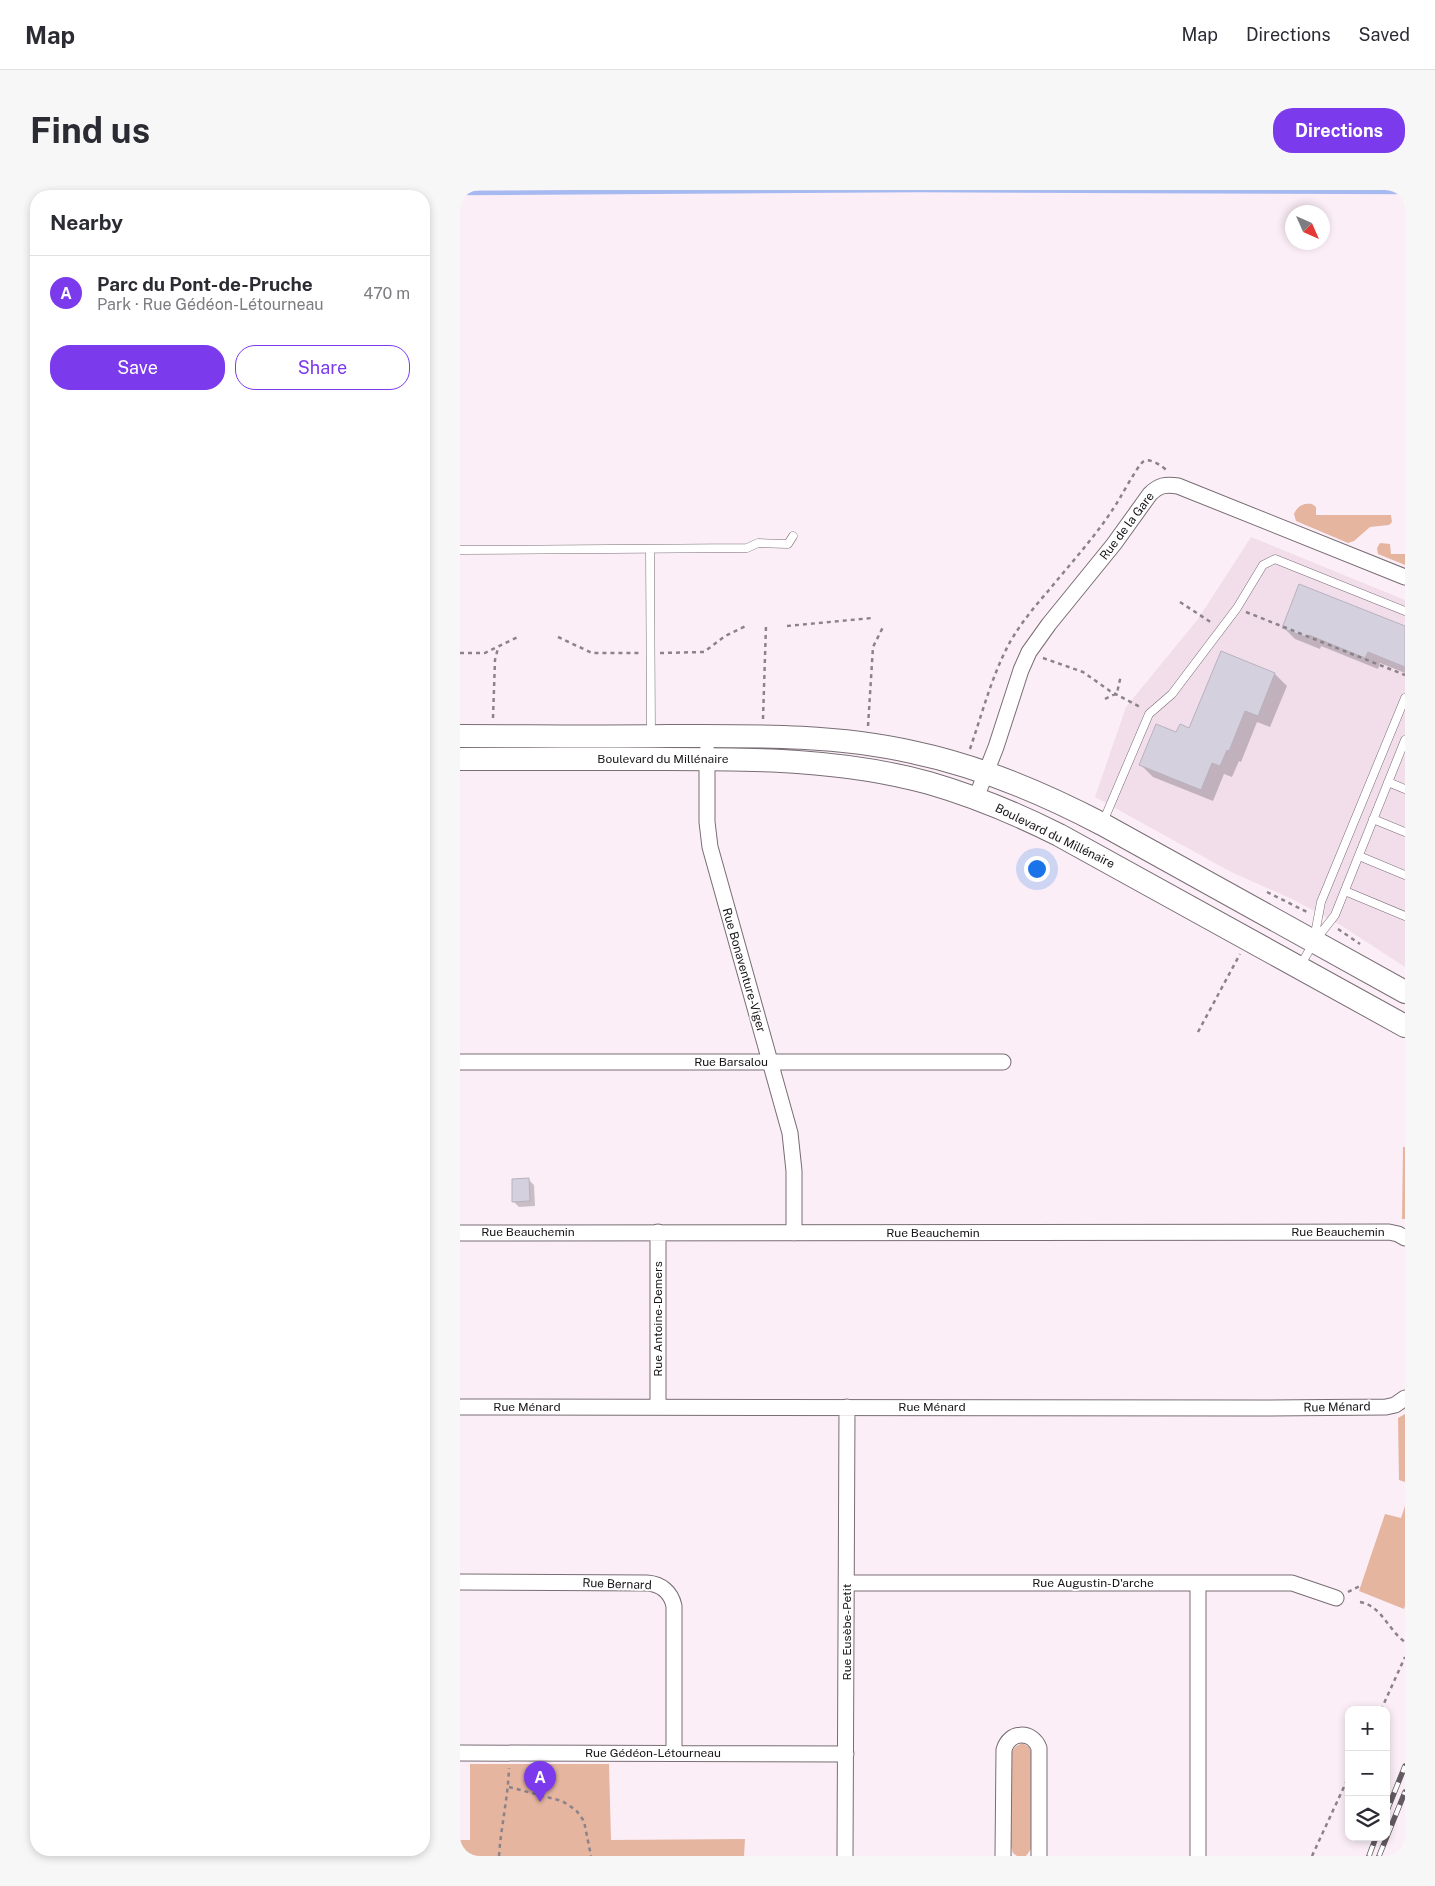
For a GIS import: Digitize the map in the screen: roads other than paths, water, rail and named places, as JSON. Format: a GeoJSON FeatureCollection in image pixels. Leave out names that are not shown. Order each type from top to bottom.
{"type":"FeatureCollection","features":[{"type":"Feature","properties":{"kind":"street","name":"Rue de la Gare"},"geometry":{"type":"LineString","coordinates":[[976,798],[1021,670],[1030,652],[1049,624],[1114,544],[1156,488],[1163,485],[1178,486],[1405,576]]}},
{"type":"Feature","properties":{"kind":"street","name":"Boulevard du Millénaire"},"geometry":{"type":"LineString","coordinates":[[460,736],[800,738],[866,744],[913,752],[986,772],[1047,796],[1102,824],[1405,992]]}},
{"type":"Feature","properties":{"kind":"street","name":"Rue Bonaventure-Viger"},"geometry":{"type":"LineString","coordinates":[[707,736],[710,847],[770,1062],[792,1149],[795,1180],[794,1233]]}},
{"type":"Feature","properties":{"kind":"street","name":"Boulevard du Millénaire"},"geometry":{"type":"LineString","coordinates":[[460,759],[782,760],[841,765],[918,780],[976,798],[1059,835],[1405,1026]]}},
{"type":"Feature","properties":{"kind":"street","name":"Rue Barsalou"},"geometry":{"type":"LineString","coordinates":[[460,1062],[1003,1062]]}},
{"type":"Feature","properties":{"kind":"street","name":"Rue Beauchemin"},"geometry":{"type":"LineString","coordinates":[[460,1232],[1389,1232],[1405,1238]]}},
{"type":"Feature","properties":{"kind":"street","name":"Rue Antoine-Demers"},"geometry":{"type":"LineString","coordinates":[[658,1232],[658,1407]]}},
{"type":"Feature","properties":{"kind":"street","name":"Rue Ménard"},"geometry":{"type":"LineString","coordinates":[[460,1407],[1372,1407],[1391,1406],[1404,1400]]}},
{"type":"Feature","properties":{"kind":"street","name":"Rue Eusèbe-Petit"},"geometry":{"type":"LineString","coordinates":[[845,1856],[847,1407]]}},
{"type":"Feature","properties":{"kind":"street","name":"Rue Bernard"},"geometry":{"type":"LineString","coordinates":[[460,1582],[647,1583],[656,1584],[665,1589],[671,1597],[674,1606],[674,1753]]}},
{"type":"Feature","properties":{"kind":"street","name":"Rue Augustin-D'arche"},"geometry":{"type":"LineString","coordinates":[[847,1582],[1292,1583],[1336,1598]]}},
{"type":"Feature","properties":{"kind":"street"},"geometry":{"type":"LineString","coordinates":[[1198,1583],[1198,1856]]}},
{"type":"Feature","properties":{"kind":"street"},"geometry":{"type":"LineString","coordinates":[[1003,1856],[1004,1750],[1012,1738],[1023,1734],[1033,1738],[1039,1748],[1039,1856]]}},
{"type":"Feature","properties":{"kind":"street","name":"Rue Gédéon-Létourneau"},"geometry":{"type":"LineString","coordinates":[[460,1753],[846,1754]]}},
{"type":"Feature","properties":{"kind":"lane"},"geometry":{"type":"LineString","coordinates":[[460,550],[746,548],[758,543],[788,544],[792,536]]}},
{"type":"Feature","properties":{"kind":"lane"},"geometry":{"type":"LineString","coordinates":[[650,549],[651,736]]}},
{"type":"Feature","properties":{"kind":"lane"},"geometry":{"type":"LineString","coordinates":[[1102,824],[1149,714],[1172,694],[1237,608],[1264,565],[1276,559],[1405,611]]}},
{"type":"Feature","properties":{"kind":"lane"},"geometry":{"type":"LineString","coordinates":[[1314,942],[1321,902],[1405,698]]}},
{"type":"Feature","properties":{"kind":"lane"},"geometry":{"type":"LineString","coordinates":[[1299,968],[1314,942],[1335,915],[1404,743]]}},
{"type":"Feature","properties":{"kind":"lane"},"geometry":{"type":"LineString","coordinates":[[1388,782],[1405,789]]}},
{"type":"Feature","properties":{"kind":"lane"},"geometry":{"type":"LineString","coordinates":[[1373,820],[1405,832]]}},
{"type":"Feature","properties":{"kind":"lane"},"geometry":{"type":"LineString","coordinates":[[1358,856],[1405,875]]}},
{"type":"Feature","properties":{"kind":"lane"},"geometry":{"type":"LineString","coordinates":[[1345,891],[1405,916]]}},
{"type":"Feature","properties":{"kind":"waterway"},"geometry":{"type":"LineString","coordinates":[[460,193],[918,190],[1405,192]]}},
{"type":"Feature","properties":{"kind":"railway"},"geometry":{"type":"LineString","coordinates":[[1390,1803],[1405,1766]]}},
{"type":"Feature","properties":{"kind":"railway"},"geometry":{"type":"LineString","coordinates":[[1379,1856],[1405,1792]]}},
{"type":"Feature","properties":{"kind":"railway"},"geometry":{"type":"LineString","coordinates":[[1369,1856],[1375,1841]]}},
{"type":"Feature","properties":{"kind":"place","name":"Parc du Pont-de-Pruche"},"geometry":{"type":"Point","coordinates":[540,1802]}}]}
